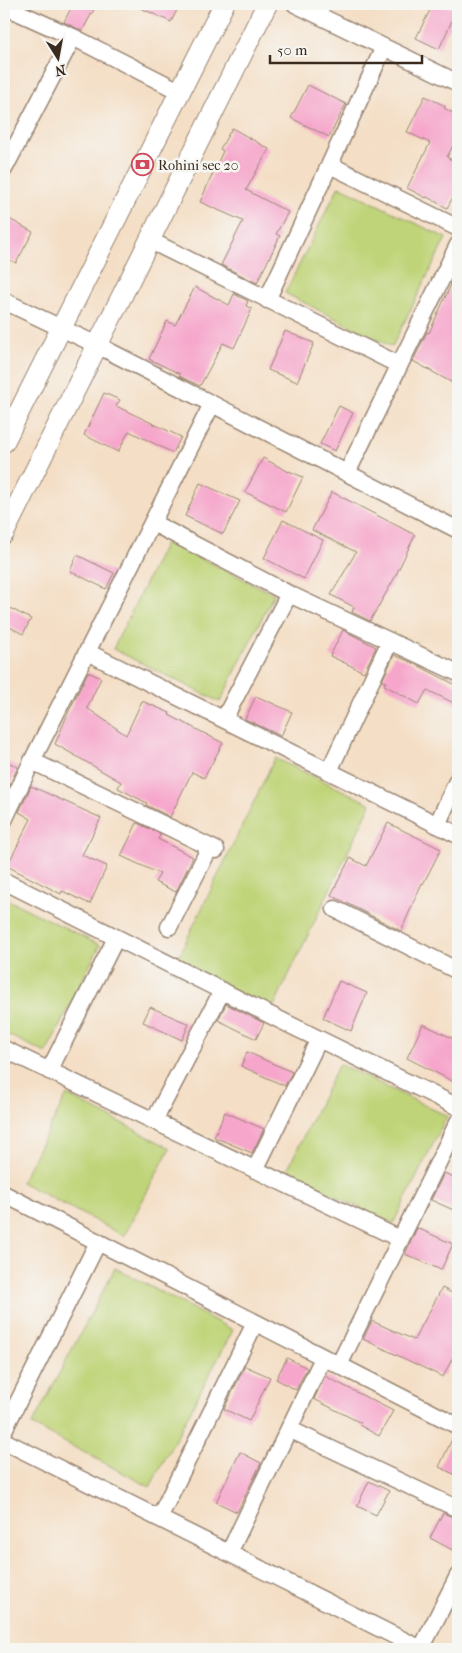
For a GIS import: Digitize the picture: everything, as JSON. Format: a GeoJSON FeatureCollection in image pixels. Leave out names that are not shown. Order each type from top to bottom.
{"type":"FeatureCollection","features":[{"type":"Feature","properties":{"kind":"street"},"geometry":{"type":"LineString","coordinates":[[4,442],[224,4]]}},
{"type":"Feature","properties":{"kind":"street"},"geometry":{"type":"LineString","coordinates":[[4,533],[267,4]]}},
{"type":"Feature","properties":{"kind":"street"},"geometry":{"type":"LineString","coordinates":[[295,4],[458,83]]}},
{"type":"Feature","properties":{"kind":"street"},"geometry":{"type":"LineString","coordinates":[[4,6],[73,37],[180,91]]}},
{"type":"Feature","properties":{"kind":"street"},"geometry":{"type":"LineString","coordinates":[[4,169],[73,37]]}},
{"type":"Feature","properties":{"kind":"street"},"geometry":{"type":"LineString","coordinates":[[267,300],[384,47]]}},
{"type":"Feature","properties":{"kind":"street"},"geometry":{"type":"LineString","coordinates":[[330,165],[458,228]]}},
{"type":"Feature","properties":{"kind":"street"},"geometry":{"type":"LineString","coordinates":[[149,240],[399,365]]}},
{"type":"Feature","properties":{"kind":"street"},"geometry":{"type":"LineString","coordinates":[[347,473],[458,245]]}},
{"type":"Feature","properties":{"kind":"street"},"geometry":{"type":"LineString","coordinates":[[4,301],[97,345],[347,473],[456,523]]}},
{"type":"Feature","properties":{"kind":"street"},"geometry":{"type":"LineString","coordinates":[[4,820],[212,404]]}},
{"type":"Feature","properties":{"kind":"street"},"geometry":{"type":"LineString","coordinates":[[153,523],[289,594],[458,673]]}},
{"type":"Feature","properties":{"kind":"street"},"geometry":{"type":"LineString","coordinates":[[224,719],[289,594]]}},
{"type":"Feature","properties":{"kind":"street"},"geometry":{"type":"LineString","coordinates":[[329,771],[390,641]]}},
{"type":"Feature","properties":{"kind":"street"},"geometry":{"type":"LineString","coordinates":[[87,652],[458,835]]}},
{"type":"Feature","properties":{"kind":"street"},"geometry":{"type":"LineString","coordinates":[[32,761],[213,849],[168,927]]}},
{"type":"Feature","properties":{"kind":"street"},"geometry":{"type":"LineString","coordinates":[[437,825],[458,779]]}},
{"type":"Feature","properties":{"kind":"street"},"geometry":{"type":"LineString","coordinates":[[4,881],[458,1107]]}},
{"type":"Feature","properties":{"kind":"street"},"geometry":{"type":"LineString","coordinates":[[335,909],[458,971]]}},
{"type":"Feature","properties":{"kind":"street"},"geometry":{"type":"LineString","coordinates":[[49,1071],[116,938]]}},
{"type":"Feature","properties":{"kind":"street"},"geometry":{"type":"LineString","coordinates":[[154,1121],[222,991]]}},
{"type":"Feature","properties":{"kind":"street"},"geometry":{"type":"LineString","coordinates":[[255,1170],[319,1039]]}},
{"type":"Feature","properties":{"kind":"street"},"geometry":{"type":"LineString","coordinates":[[4,1050],[400,1239]]}},
{"type":"Feature","properties":{"kind":"street"},"geometry":{"type":"LineString","coordinates":[[338,1364],[458,1122]]}},
{"type":"Feature","properties":{"kind":"street"},"geometry":{"type":"LineString","coordinates":[[4,1194],[323,1358],[456,1419]]}},
{"type":"Feature","properties":{"kind":"street"},"geometry":{"type":"LineString","coordinates":[[4,1430],[98,1242]]}},
{"type":"Feature","properties":{"kind":"street"},"geometry":{"type":"LineString","coordinates":[[159,1518],[255,1323]]}},
{"type":"Feature","properties":{"kind":"street"},"geometry":{"type":"LineString","coordinates":[[229,1553],[323,1358]]}},
{"type":"Feature","properties":{"kind":"street"},"geometry":{"type":"LineString","coordinates":[[289,1429],[458,1509]]}},
{"type":"Feature","properties":{"kind":"street"},"geometry":{"type":"LineString","coordinates":[[4,1441],[421,1649],[458,1576]]}},
{"type":"Feature","properties":{"kind":"green space"},"geometry":{"type":"Polygon","coordinates":[[[339,186],[446,238],[392,347],[285,293],[339,186]]]}},
{"type":"Feature","properties":{"kind":"green space"},"geometry":{"type":"Polygon","coordinates":[[[166,541],[274,594],[220,702],[113,649],[166,541]]]}},
{"type":"Feature","properties":{"kind":"green space"},"geometry":{"type":"Polygon","coordinates":[[[275,758],[371,804],[269,1016],[172,970],[275,758]]]}},
{"type":"Feature","properties":{"kind":"green space"},"geometry":{"type":"Polygon","coordinates":[[[4,898],[100,945],[46,1053],[4,1033],[4,898]]]}},
{"type":"Feature","properties":{"kind":"green space"},"geometry":{"type":"Polygon","coordinates":[[[339,1064],[447,1116],[393,1224],[286,1172],[339,1064]]]}},
{"type":"Feature","properties":{"kind":"green space"},"geometry":{"type":"Polygon","coordinates":[[[67,1095],[170,1148],[124,1236],[21,1182],[67,1095]]]}},
{"type":"Feature","properties":{"kind":"green space"},"geometry":{"type":"Polygon","coordinates":[[[115,1268],[233,1330],[150,1487],[32,1425],[115,1268]]]}},
{"type":"Feature","properties":{"kind":"building"},"geometry":{"type":"Polygon","coordinates":[[[73,4],[97,4],[82,31],[64,22],[73,4]]]}},
{"type":"Feature","properties":{"kind":"building"},"geometry":{"type":"Polygon","coordinates":[[[132,4],[180,4],[171,22],[132,4]]]}},
{"type":"Feature","properties":{"kind":"building"},"geometry":{"type":"Polygon","coordinates":[[[433,4],[444,4],[457,10],[439,49],[416,38],[433,4]]]}},
{"type":"Feature","properties":{"kind":"building"},"geometry":{"type":"Polygon","coordinates":[[[308,85],[346,104],[329,137],[291,118],[308,85]]]}},
{"type":"Feature","properties":{"kind":"building"},"geometry":{"type":"Polygon","coordinates":[[[425,96],[445,106],[444,108],[458,116],[458,136],[447,157],[458,164],[458,188],[447,208],[407,188],[430,143],[407,132],[425,96]]]}},
{"type":"Feature","properties":{"kind":"building"},"geometry":{"type":"Polygon","coordinates":[[[232,128],[269,149],[246,190],[288,212],[276,234],[280,236],[257,283],[221,265],[243,221],[200,202],[223,151],[220,149],[232,128]]]}},
{"type":"Feature","properties":{"kind":"building"},"geometry":{"type":"Polygon","coordinates":[[[4,216],[33,232],[16,263],[4,257],[4,216]]]}},
{"type":"Feature","properties":{"kind":"building"},"geometry":{"type":"Polygon","coordinates":[[[458,269],[458,386],[413,361],[427,332],[429,333],[458,269]]]}},
{"type":"Feature","properties":{"kind":"building"},"geometry":{"type":"Polygon","coordinates":[[[195,287],[229,305],[234,294],[248,301],[246,306],[252,309],[234,348],[223,343],[200,386],[149,359],[167,321],[175,325],[195,287]]]}},
{"type":"Feature","properties":{"kind":"building"},"geometry":{"type":"Polygon","coordinates":[[[285,331],[314,343],[297,382],[268,370],[285,331]]]}},
{"type":"Feature","properties":{"kind":"building"},"geometry":{"type":"Polygon","coordinates":[[[104,393],[120,400],[116,406],[181,437],[173,453],[129,431],[118,452],[84,435],[104,393]]]}},
{"type":"Feature","properties":{"kind":"building"},"geometry":{"type":"Polygon","coordinates":[[[339,406],[353,413],[335,451],[320,444],[339,406]]]}},
{"type":"Feature","properties":{"kind":"building"},"geometry":{"type":"Polygon","coordinates":[[[263,458],[303,477],[286,512],[245,492],[263,458]]]}},
{"type":"Feature","properties":{"kind":"building"},"geometry":{"type":"Polygon","coordinates":[[[200,483],[240,501],[223,534],[185,516],[200,483]]]}},
{"type":"Feature","properties":{"kind":"building"},"geometry":{"type":"Polygon","coordinates":[[[332,492],[415,535],[394,579],[370,621],[352,612],[354,607],[331,595],[356,552],[312,530],[332,492]]]}},
{"type":"Feature","properties":{"kind":"building"},"geometry":{"type":"Polygon","coordinates":[[[283,520],[323,540],[304,579],[264,558],[283,520]]]}},
{"type":"Feature","properties":{"kind":"building"},"geometry":{"type":"Polygon","coordinates":[[[77,555],[114,573],[106,589],[70,571],[77,555]]]}},
{"type":"Feature","properties":{"kind":"building"},"geometry":{"type":"Polygon","coordinates":[[[4,605],[31,619],[23,634],[4,624],[4,605]]]}},
{"type":"Feature","properties":{"kind":"building"},"geometry":{"type":"Polygon","coordinates":[[[343,630],[376,647],[364,672],[330,656],[343,630]]]}},
{"type":"Feature","properties":{"kind":"building"},"geometry":{"type":"Polygon","coordinates":[[[394,655],[458,686],[458,705],[427,690],[419,704],[384,685],[386,682],[382,681],[394,655]]]}},
{"type":"Feature","properties":{"kind":"building"},"geometry":{"type":"Polygon","coordinates":[[[88,672],[101,678],[87,708],[126,735],[142,701],[170,713],[169,715],[223,743],[204,778],[192,772],[170,817],[118,788],[121,782],[55,744],[88,672]]]}},
{"type":"Feature","properties":{"kind":"building"},"geometry":{"type":"Polygon","coordinates":[[[256,696],[292,712],[281,736],[245,719],[256,696]]]}},
{"type":"Feature","properties":{"kind":"building"},"geometry":{"type":"Polygon","coordinates":[[[4,760],[18,767],[4,797],[4,760]]]}},
{"type":"Feature","properties":{"kind":"building"},"geometry":{"type":"Polygon","coordinates":[[[31,786],[101,818],[82,855],[107,866],[90,904],[62,891],[61,894],[7,866],[31,819],[19,812],[31,786]]]}},
{"type":"Feature","properties":{"kind":"building"},"geometry":{"type":"Polygon","coordinates":[[[137,823],[161,834],[158,839],[193,857],[176,892],[155,882],[160,874],[121,856],[137,823]]]}},
{"type":"Feature","properties":{"kind":"building"},"geometry":{"type":"Polygon","coordinates":[[[388,823],[441,849],[422,883],[401,931],[331,895],[350,858],[366,866],[388,823]]]}},
{"type":"Feature","properties":{"kind":"building"},"geometry":{"type":"Polygon","coordinates":[[[339,981],[367,993],[351,1031],[323,1018],[339,981]]]}},
{"type":"Feature","properties":{"kind":"building"},"geometry":{"type":"Polygon","coordinates":[[[226,1004],[264,1023],[256,1039],[218,1020],[226,1004]]]}},
{"type":"Feature","properties":{"kind":"building"},"geometry":{"type":"Polygon","coordinates":[[[150,1007],[189,1024],[182,1040],[143,1022],[150,1007]]]}},
{"type":"Feature","properties":{"kind":"building"},"geometry":{"type":"Polygon","coordinates":[[[423,1024],[458,1041],[458,1084],[407,1058],[423,1024]]]}},
{"type":"Feature","properties":{"kind":"building"},"geometry":{"type":"Polygon","coordinates":[[[247,1052],[292,1072],[285,1086],[241,1066],[247,1052]]]}},
{"type":"Feature","properties":{"kind":"building"},"geometry":{"type":"Polygon","coordinates":[[[225,1112],[264,1129],[252,1153],[214,1137],[225,1112]]]}},
{"type":"Feature","properties":{"kind":"building"},"geometry":{"type":"Polygon","coordinates":[[[444,1173],[458,1179],[458,1212],[431,1200],[444,1173]]]}},
{"type":"Feature","properties":{"kind":"building"},"geometry":{"type":"Polygon","coordinates":[[[417,1228],[453,1244],[441,1270],[405,1254],[417,1228]]]}},
{"type":"Feature","properties":{"kind":"building"},"geometry":{"type":"Polygon","coordinates":[[[442,1288],[458,1296],[458,1347],[443,1377],[363,1339],[372,1321],[414,1340],[442,1288]]]}},
{"type":"Feature","properties":{"kind":"building"},"geometry":{"type":"Polygon","coordinates":[[[287,1358],[307,1368],[296,1390],[276,1379],[287,1358]]]}},
{"type":"Feature","properties":{"kind":"building"},"geometry":{"type":"Polygon","coordinates":[[[245,1366],[270,1377],[249,1421],[224,1409],[245,1366]]]}},
{"type":"Feature","properties":{"kind":"building"},"geometry":{"type":"Polygon","coordinates":[[[325,1376],[393,1411],[379,1436],[359,1425],[361,1423],[314,1399],[325,1376]]]}},
{"type":"Feature","properties":{"kind":"building"},"geometry":{"type":"Polygon","coordinates":[[[454,1435],[458,1436],[458,1476],[439,1467],[454,1435]]]}},
{"type":"Feature","properties":{"kind":"building"},"geometry":{"type":"Polygon","coordinates":[[[240,1452],[261,1463],[237,1512],[216,1502],[240,1452]]]}},
{"type":"Feature","properties":{"kind":"building"},"geometry":{"type":"Polygon","coordinates":[[[369,1481],[389,1491],[376,1515],[357,1506],[369,1481]]]}},
{"type":"Feature","properties":{"kind":"building"},"geometry":{"type":"Polygon","coordinates":[[[443,1513],[458,1519],[458,1553],[430,1538],[443,1513]]]}},
{"type":"Feature","properties":{"kind":"place","name":"Rohini sec 20"},"geometry":{"type":"Point","coordinates":[142,165]}}]}
